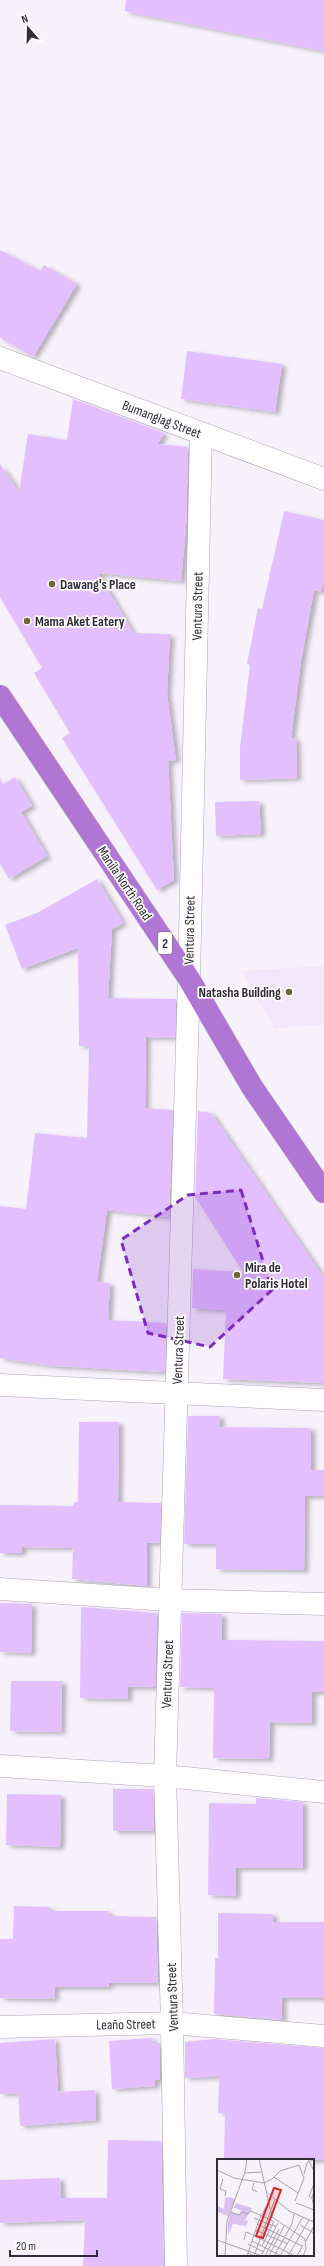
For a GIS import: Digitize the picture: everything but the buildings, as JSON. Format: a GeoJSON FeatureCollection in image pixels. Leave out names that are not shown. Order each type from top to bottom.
{"type":"FeatureCollection","features":[{"type":"Feature","properties":{"kind":"highway","name":"Manila North Road"},"geometry":{"type":"LineString","coordinates":[[0,696],[189,979],[252,1087],[324,1192]]}},
{"type":"Feature","properties":{"kind":"street","name":"Bumanglag Street"},"geometry":{"type":"LineString","coordinates":[[0,358],[324,479]]}},
{"type":"Feature","properties":{"kind":"street","name":"Ventura Street"},"geometry":{"type":"LineString","coordinates":[[176,2266],[172,2023],[165,1776],[169,1600],[189,979],[201,433]]}},
{"type":"Feature","properties":{"kind":"street"},"geometry":{"type":"LineString","coordinates":[[0,1385],[324,1400]]}},
{"type":"Feature","properties":{"kind":"street"},"geometry":{"type":"LineString","coordinates":[[0,1589],[169,1600],[324,1604]]}},
{"type":"Feature","properties":{"kind":"street"},"geometry":{"type":"LineString","coordinates":[[0,1766],[165,1776],[324,1792]]}},
{"type":"Feature","properties":{"kind":"street","name":"Leaño Street"},"geometry":{"type":"LineString","coordinates":[[0,2027],[172,2023],[324,2036]]}},
{"type":"Feature","properties":{"kind":"highlighted area"},"geometry":{"type":"Polygon","coordinates":[[[241,1190],[272,1290],[210,1347],[148,1333],[121,1240],[188,1195],[241,1190]]]}},
{"type":"Feature","properties":{"kind":"shaded area","name":"Natasha Building"},"geometry":{"type":"Polygon","coordinates":[[[324,966],[324,1025],[274,1028],[242,971],[324,966]]]}},
{"type":"Feature","properties":{"kind":"place","name":"Dawang's Place"},"geometry":{"type":"Point","coordinates":[52,584]}},
{"type":"Feature","properties":{"kind":"place","name":"Mama Aket Eatery"},"geometry":{"type":"Point","coordinates":[27,621]}},
{"type":"Feature","properties":{"kind":"place","name":"Natasha Building"},"geometry":{"type":"Point","coordinates":[289,992]}},
{"type":"Feature","properties":{"kind":"place","name":"Mira de Polaris Hotel"},"geometry":{"type":"Point","coordinates":[237,1275]}}]}
